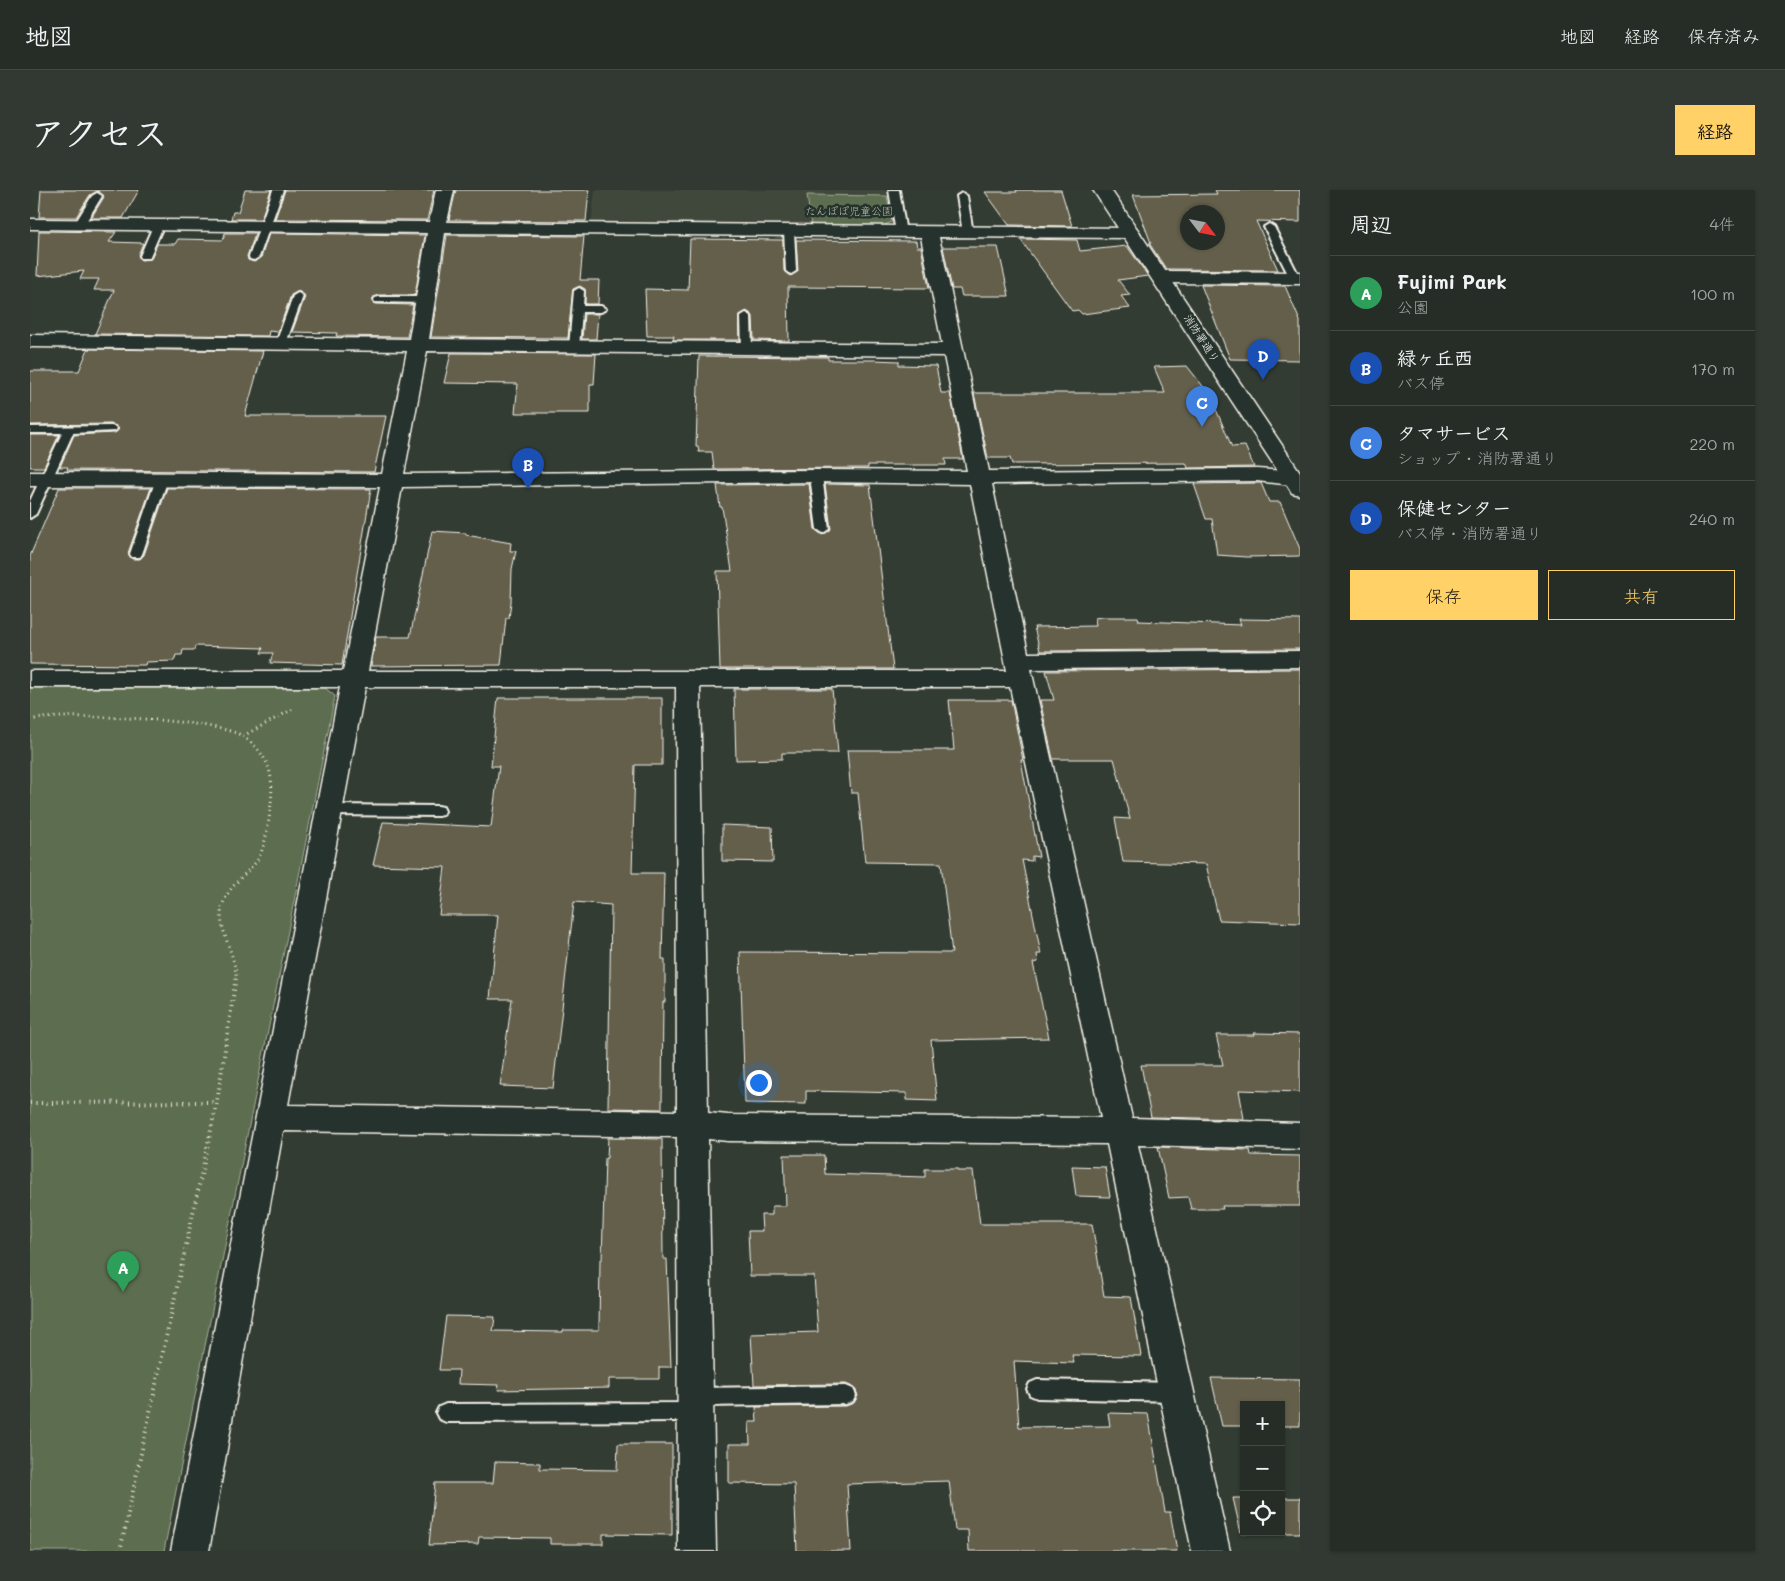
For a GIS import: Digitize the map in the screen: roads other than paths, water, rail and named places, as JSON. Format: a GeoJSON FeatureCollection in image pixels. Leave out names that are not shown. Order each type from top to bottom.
{"type":"FeatureCollection","features":[{"type":"Feature","properties":{"kind":"street"},"geometry":{"type":"LineString","coordinates":[[190,1551],[328,810],[418,345],[437,227],[445,190]]}},
{"type":"Feature","properties":{"kind":"street","name":"消防署通り"},"geometry":{"type":"LineString","coordinates":[[1102,190],[1298,482]]}},
{"type":"Feature","properties":{"kind":"street"},"geometry":{"type":"LineString","coordinates":[[30,224],[901,233],[1131,233]]}},
{"type":"Feature","properties":{"kind":"street"},"geometry":{"type":"LineString","coordinates":[[930,233],[1019,670],[1210,1551]]}},
{"type":"Feature","properties":{"kind":"street"},"geometry":{"type":"LineString","coordinates":[[1162,277],[1298,278]]}},
{"type":"Feature","properties":{"kind":"street"},"geometry":{"type":"LineString","coordinates":[[30,341],[953,350]]}},
{"type":"Feature","properties":{"kind":"street"},"geometry":{"type":"LineString","coordinates":[[38,479],[162,478],[391,481],[816,476],[979,478],[1257,476],[1298,482]]}},
{"type":"Feature","properties":{"kind":"street"},"geometry":{"type":"LineString","coordinates":[[30,679],[351,689],[1019,670],[1300,659]]}},
{"type":"Feature","properties":{"kind":"street"},"geometry":{"type":"LineString","coordinates":[[688,678],[691,1124],[697,1551]]}},
{"type":"Feature","properties":{"kind":"street"},"geometry":{"type":"LineString","coordinates":[[270,1118],[691,1124],[728,1128],[1119,1131],[1300,1136]]}},
{"type":"Feature","properties":{"kind":"lane"},"geometry":{"type":"LineString","coordinates":[[254,257],[278,190]]}},
{"type":"Feature","properties":{"kind":"lane"},"geometry":{"type":"LineString","coordinates":[[894,190],[901,233]]}},
{"type":"Feature","properties":{"kind":"lane"},"geometry":{"type":"LineString","coordinates":[[79,225],[97,196]]}},
{"type":"Feature","properties":{"kind":"lane"},"geometry":{"type":"LineString","coordinates":[[962,196],[968,233]]}},
{"type":"Feature","properties":{"kind":"lane"},"geometry":{"type":"LineString","coordinates":[[145,256],[158,226]]}},
{"type":"Feature","properties":{"kind":"lane"},"geometry":{"type":"LineString","coordinates":[[1270,227],[1298,278]]}},
{"type":"Feature","properties":{"kind":"lane"},"geometry":{"type":"LineString","coordinates":[[789,231],[791,271]]}},
{"type":"Feature","properties":{"kind":"lane"},"geometry":{"type":"LineString","coordinates":[[574,346],[580,291]]}},
{"type":"Feature","properties":{"kind":"lane"},"geometry":{"type":"LineString","coordinates":[[282,343],[298,296]]}},
{"type":"Feature","properties":{"kind":"lane"},"geometry":{"type":"LineString","coordinates":[[379,300],[425,300]]}},
{"type":"Feature","properties":{"kind":"lane"},"geometry":{"type":"LineString","coordinates":[[578,309],[601,309]]}},
{"type":"Feature","properties":{"kind":"lane"},"geometry":{"type":"LineString","coordinates":[[746,316],[747,348]]}},
{"type":"Feature","properties":{"kind":"lane"},"geometry":{"type":"LineString","coordinates":[[30,430],[111,430]]}},
{"type":"Feature","properties":{"kind":"lane"},"geometry":{"type":"LineString","coordinates":[[30,514],[38,479],[69,430]]}},
{"type":"Feature","properties":{"kind":"lane"},"geometry":{"type":"LineString","coordinates":[[816,476],[823,529]]}},
{"type":"Feature","properties":{"kind":"lane"},"geometry":{"type":"LineString","coordinates":[[136,554],[162,478]]}},
{"type":"Feature","properties":{"kind":"lane"},"geometry":{"type":"LineString","coordinates":[[328,810],[438,811]]}},
{"type":"Feature","properties":{"kind":"lane"},"geometry":{"type":"LineString","coordinates":[[1037,1389],[1176,1392]]}},
{"type":"Feature","properties":{"kind":"lane"},"geometry":{"type":"LineString","coordinates":[[446,1413],[696,1405],[846,1395]]}},
{"type":"Feature","properties":{"kind":"place","name":"保健センター"},"geometry":{"type":"Point","coordinates":[1263,380]}},
{"type":"Feature","properties":{"kind":"place","name":"タマサービス"},"geometry":{"type":"Point","coordinates":[1202,427]}},
{"type":"Feature","properties":{"kind":"place","name":"緑ヶ丘西"},"geometry":{"type":"Point","coordinates":[528,489]}},
{"type":"Feature","properties":{"kind":"place","name":"Fujimi Park"},"geometry":{"type":"Point","coordinates":[123,1292]}},
{"type":"Feature","properties":{"kind":"park label","name":"たんぽぽ児童公園"},"geometry":{"type":"Point","coordinates":[849,210]}}]}
